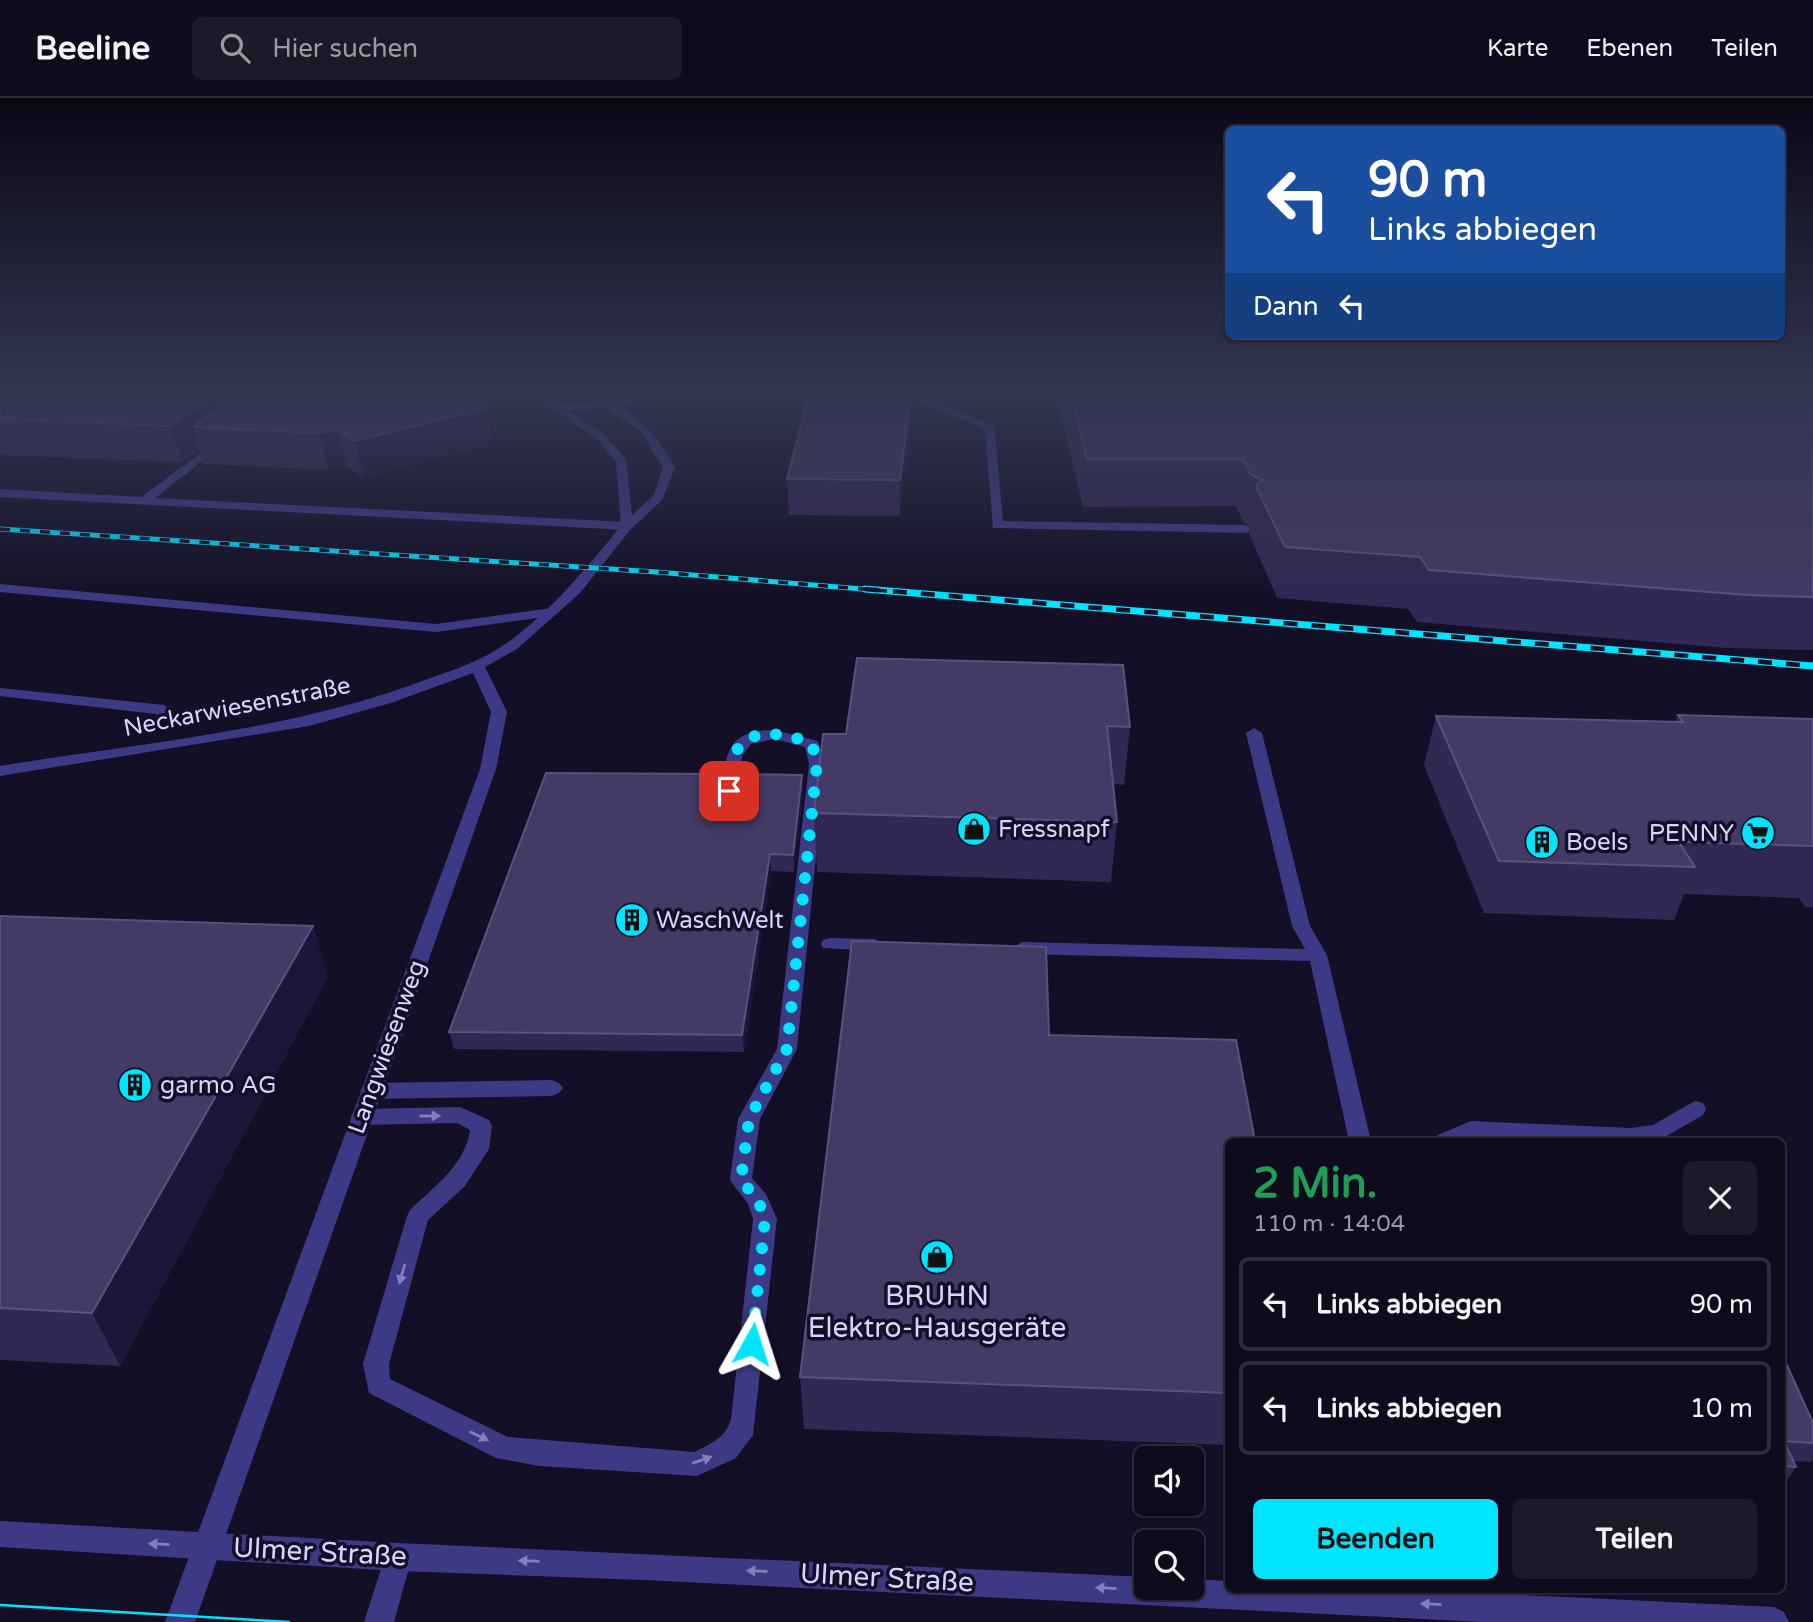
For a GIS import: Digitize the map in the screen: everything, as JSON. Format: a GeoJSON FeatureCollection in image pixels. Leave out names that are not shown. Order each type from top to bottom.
{"type":"FeatureCollection","features":[{"type":"Feature","properties":{"kind":"street"},"geometry":{"type":"LineString","coordinates":[[144,500],[194,462]]}},
{"type":"Feature","properties":{"kind":"street"},"geometry":{"type":"LineString","coordinates":[[622,462],[627,526]]}},
{"type":"Feature","properties":{"kind":"street"},"geometry":{"type":"LineString","coordinates":[[477,666],[512,646],[552,612],[627,526],[658,497],[669,468],[667,462]]}},
{"type":"Feature","properties":{"kind":"street"},"geometry":{"type":"LineString","coordinates":[[992,462],[997,525],[1246,529]]}},
{"type":"Feature","properties":{"kind":"street"},"geometry":{"type":"LineString","coordinates":[[0,493],[627,526]]}},
{"type":"Feature","properties":{"kind":"street"},"geometry":{"type":"LineString","coordinates":[[0,588],[436,628],[552,612]]}},
{"type":"Feature","properties":{"kind":"street","name":"Neckarwiesenstraße"},"geometry":{"type":"LineString","coordinates":[[0,771],[309,721],[386,700],[477,666]]}},
{"type":"Feature","properties":{"kind":"street","name":"Langwiesenweg"},"geometry":{"type":"LineString","coordinates":[[180,1622],[210,1547],[488,769],[499,712],[477,666]]}},
{"type":"Feature","properties":{"kind":"street"},"geometry":{"type":"LineString","coordinates":[[0,692],[164,710]]}},
{"type":"Feature","properties":{"kind":"street"},"geometry":{"type":"LineString","coordinates":[[1254,733],[1301,926],[1318,955],[1359,1138]]}},
{"type":"Feature","properties":{"kind":"street"},"geometry":{"type":"LineString","coordinates":[[362,1117],[460,1115],[481,1126],[478,1149],[457,1180],[418,1216],[376,1364],[379,1385],[505,1449],[539,1454],[697,1464],[727,1449],[740,1435],[744,1419],[765,1219],[758,1200],[741,1180],[742,1157],[749,1119],[787,1049],[817,764],[812,744],[786,736],[750,738],[739,745],[736,752],[729,791]]}},
{"type":"Feature","properties":{"kind":"street"},"geometry":{"type":"LineString","coordinates":[[830,944],[900,945]]}},
{"type":"Feature","properties":{"kind":"street"},"geometry":{"type":"LineString","coordinates":[[997,948],[1318,955]]}},
{"type":"Feature","properties":{"kind":"street"},"geometry":{"type":"LineString","coordinates":[[372,1091],[552,1088]]}},
{"type":"Feature","properties":{"kind":"street"},"geometry":{"type":"LineString","coordinates":[[1452,1138],[1471,1129],[1631,1136],[1658,1133],[1695,1109]]}},
{"type":"Feature","properties":{"kind":"street","name":"Ulmer Straße"},"geometry":{"type":"LineString","coordinates":[[0,1534],[398,1557],[1225,1588]]}},
{"type":"Feature","properties":{"kind":"street"},"geometry":{"type":"LineString","coordinates":[[379,1622],[398,1557]]}},
{"type":"Feature","properties":{"kind":"street","name":"Ulmer Straße"},"geometry":{"type":"LineString","coordinates":[[1357,1593],[1464,1597],[1774,1622]]}},
{"type":"Feature","properties":{"kind":"building"},"geometry":{"type":"Polygon","coordinates":[[[791,462],[902,462],[900,480],[787,479],[791,462]]]}},
{"type":"Feature","properties":{"kind":"building"},"geometry":{"type":"Polygon","coordinates":[[[1244,462],[1813,462],[1813,597],[1747,595],[1429,570],[1420,557],[1285,547],[1256,486],[1262,480],[1250,474],[1244,462]]]}},
{"type":"Feature","properties":{"kind":"building"},"geometry":{"type":"Polygon","coordinates":[[[857,658],[1123,665],[1130,727],[1107,726],[1117,822],[814,813],[823,734],[846,734],[857,658]]]}},
{"type":"Feature","properties":{"kind":"building"},"geometry":{"type":"Polygon","coordinates":[[[1678,715],[1813,719],[1813,846],[1679,842],[1695,867],[1499,861],[1436,716],[1683,722],[1678,715]]]}},
{"type":"Feature","properties":{"kind":"building","name":"WaschWelt"},"geometry":{"type":"Polygon","coordinates":[[[546,773],[717,774],[726,782],[738,774],[802,775],[793,855],[770,854],[742,1035],[449,1032],[546,773]]]}},
{"type":"Feature","properties":{"kind":"building","name":"garmo AG"},"geometry":{"type":"Polygon","coordinates":[[[0,916],[313,926],[92,1313],[0,1308],[0,916]]]}},
{"type":"Feature","properties":{"kind":"building"},"geometry":{"type":"Polygon","coordinates":[[[852,941],[1046,947],[1049,1035],[1236,1040],[1254,1138],[1225,1138],[1225,1393],[800,1377],[852,941]]]}},
{"type":"Feature","properties":{"kind":"building"},"geometry":{"type":"Polygon","coordinates":[[[1785,1361],[1813,1423],[1813,1443],[1785,1441],[1785,1361]]]}},
{"type":"Feature","properties":{"kind":"building"},"geometry":{"type":"Polygon","coordinates":[[[1785,1443],[1796,1467],[1785,1466],[1785,1443]]]}},
{"type":"Feature","properties":{"kind":"tram line"},"geometry":{"type":"LineString","coordinates":[[0,1605],[289,1622]]}},
{"type":"Feature","properties":{"kind":"railway"},"geometry":{"type":"LineString","coordinates":[[0,529],[656,572],[887,591]]}},
{"type":"Feature","properties":{"kind":"railway"},"geometry":{"type":"LineString","coordinates":[[865,589],[1813,666]]}},
{"type":"Feature","properties":{"kind":"place","name":"Fressnapf"},"geometry":{"type":"Point","coordinates":[974,829]}},
{"type":"Feature","properties":{"kind":"place","name":"PENNY"},"geometry":{"type":"Point","coordinates":[1758,833]}},
{"type":"Feature","properties":{"kind":"place","name":"Boels"},"geometry":{"type":"Point","coordinates":[1542,842]}},
{"type":"Feature","properties":{"kind":"place","name":"WaschWelt"},"geometry":{"type":"Point","coordinates":[632,920]}},
{"type":"Feature","properties":{"kind":"place","name":"garmo AG"},"geometry":{"type":"Point","coordinates":[135,1085]}},
{"type":"Feature","properties":{"kind":"place","name":"BRUHN Elektro-Hausgeräte"},"geometry":{"type":"Point","coordinates":[937,1257]}},
{"type":"Feature","properties":{"kind":"route"},"geometry":{"type":"LineString","coordinates":[[729,791],[736,752],[739,745],[750,738],[765,735],[786,736],[800,738],[812,744],[817,764],[787,1049],[769,1088],[749,1119],[742,1157],[741,1180],[758,1200],[765,1219],[752,1344]]}}]}
